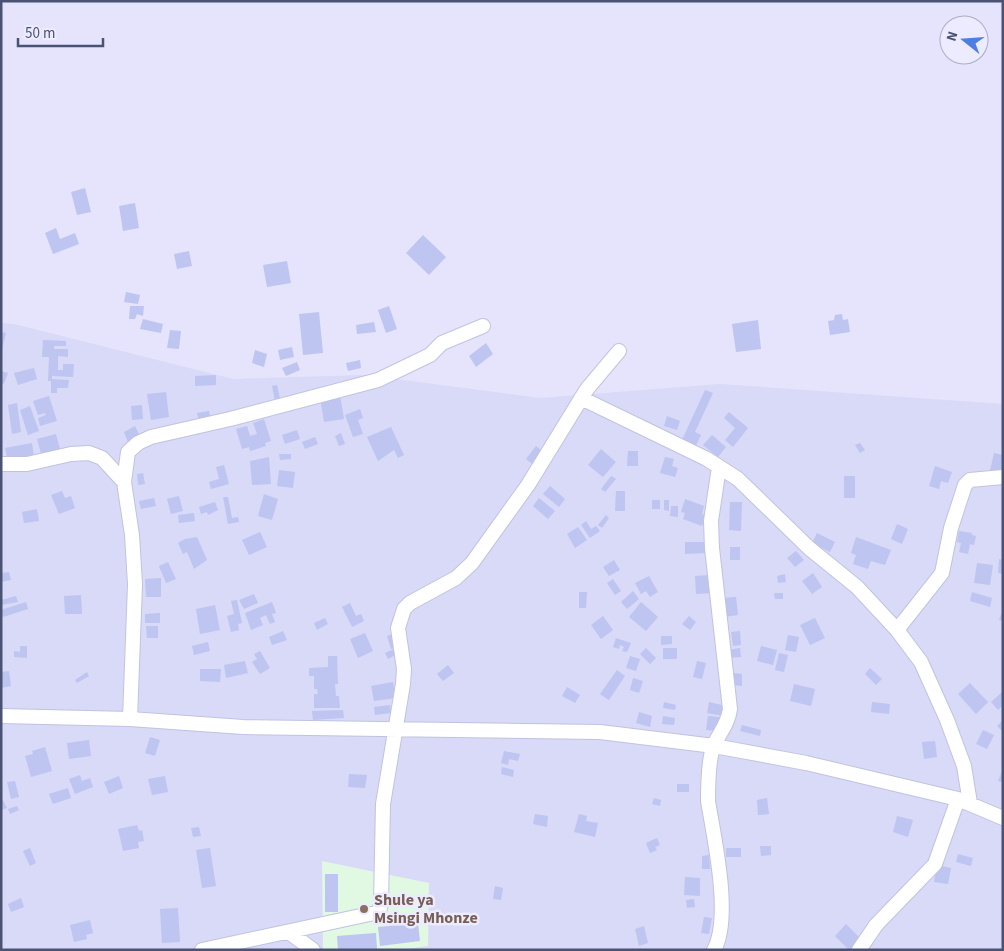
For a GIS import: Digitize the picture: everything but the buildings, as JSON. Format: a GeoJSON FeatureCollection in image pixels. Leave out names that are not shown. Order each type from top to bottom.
{"type":"FeatureCollection","features":[{"type":"Feature","properties":{"kind":"street"},"geometry":{"type":"LineString","coordinates":[[130,719],[135,584],[132,535],[124,482],[128,452],[138,443],[151,437],[230,419],[378,380],[430,355],[442,343],[483,326]]}},
{"type":"Feature","properties":{"kind":"street"},"geometry":{"type":"LineString","coordinates":[[202,950],[379,912],[381,903],[383,804],[404,669],[398,628],[404,609],[410,603],[456,578],[472,564],[528,485],[581,398],[620,351]]}},
{"type":"Feature","properties":{"kind":"street"},"geometry":{"type":"LineString","coordinates":[[581,398],[719,467],[749,488],[809,548],[844,574],[897,630],[921,662],[934,688],[964,766],[964,801],[934,864],[876,925],[859,950]]}},
{"type":"Feature","properties":{"kind":"street"},"geometry":{"type":"LineString","coordinates":[[1,464],[28,464],[71,454],[89,453],[102,458],[124,482]]}},
{"type":"Feature","properties":{"kind":"street"},"geometry":{"type":"LineString","coordinates":[[714,950],[719,935],[720,884],[708,801],[714,746],[726,726],[730,709],[712,548],[711,521],[719,467]]}},
{"type":"Feature","properties":{"kind":"street"},"geometry":{"type":"LineString","coordinates":[[897,630],[942,573],[951,528],[965,486],[970,480],[1003,477]]}},
{"type":"Feature","properties":{"kind":"street"},"geometry":{"type":"LineString","coordinates":[[1,716],[130,719],[242,727],[600,732],[714,746],[806,763],[964,801],[1003,818]]}},
{"type":"Feature","properties":{"kind":"street"},"geometry":{"type":"LineString","coordinates":[[290,932],[313,950]]}},
{"type":"Feature","properties":{"kind":"street"},"geometry":{"type":"LineString","coordinates":[[719,935],[727,950]]}},
{"type":"Feature","properties":{"kind":"shaded area"},"geometry":{"type":"Polygon","coordinates":[[[1,323],[14,324],[233,379],[365,375],[540,398],[720,384],[1003,404],[1003,950],[1,950],[1,323]]]}},
{"type":"Feature","properties":{"kind":"shaded area"},"geometry":{"type":"Polygon","coordinates":[[[322,861],[429,883],[428,946],[400,950],[323,950],[322,861]]]}},
{"type":"Feature","properties":{"kind":"place","name":"Shule ya Msingi Mhonze"},"geometry":{"type":"Point","coordinates":[364,909]}}]}
